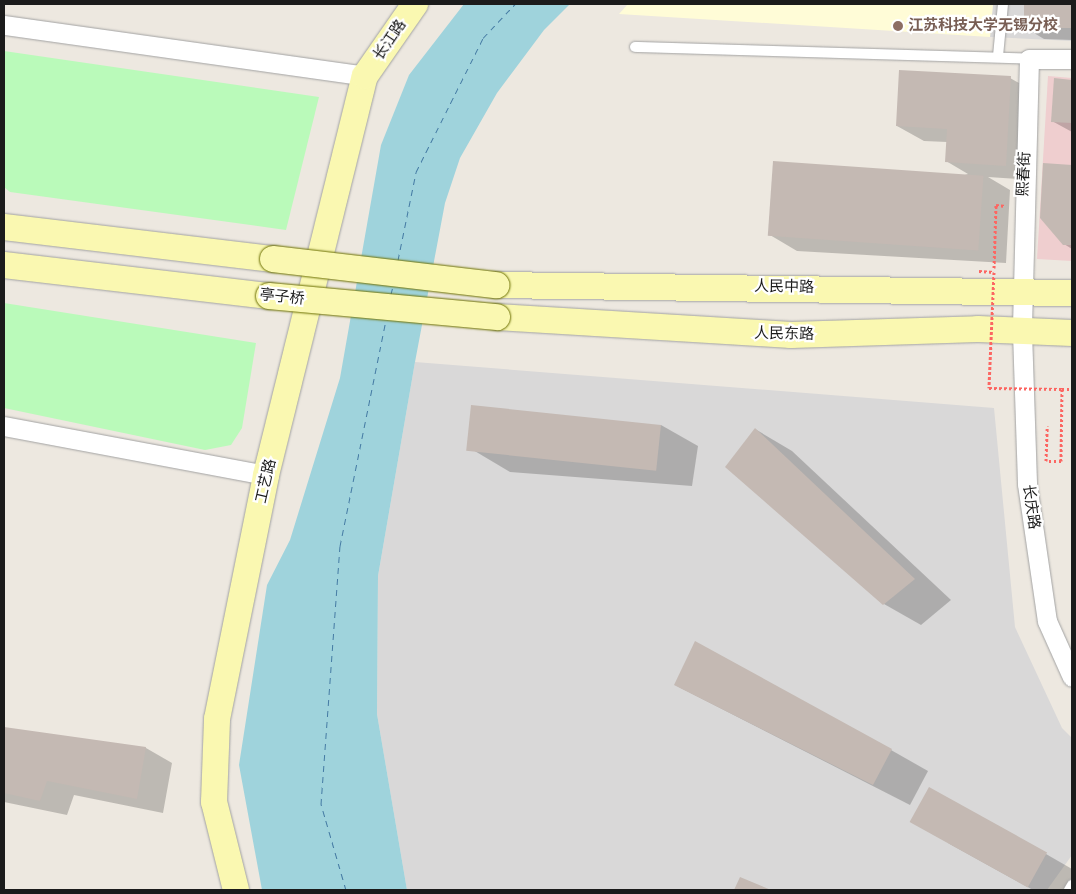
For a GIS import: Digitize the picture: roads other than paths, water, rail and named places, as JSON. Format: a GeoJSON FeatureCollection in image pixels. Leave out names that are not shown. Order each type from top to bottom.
{"type":"FeatureCollection","features":[{"type":"Feature","properties":{"kind":"main road","name":"长江路"},"geometry":{"type":"LineString","coordinates":[[366,76],[415,4]]}},
{"type":"Feature","properties":{"kind":"main road","name":"工艺路"},"geometry":{"type":"LineString","coordinates":[[236,890],[214,802],[217,719],[266,476],[366,76]]}},
{"type":"Feature","properties":{"kind":"main road","name":"人民中路"},"geometry":{"type":"LineString","coordinates":[[13,228],[496,285],[1072,293]]}},
{"type":"Feature","properties":{"kind":"main road","name":"亭子桥"},"geometry":{"type":"LineString","coordinates":[[4,265],[69,269],[269,296],[497,317]]}},
{"type":"Feature","properties":{"kind":"main road","name":"人民东路"},"geometry":{"type":"LineString","coordinates":[[497,317],[791,336],[1022,332],[1072,333]]}},
{"type":"Feature","properties":{"kind":"street"},"geometry":{"type":"LineString","coordinates":[[4,25],[366,76]]}},
{"type":"Feature","properties":{"kind":"street"},"geometry":{"type":"LineString","coordinates":[[1029,59],[1072,59]]}},
{"type":"Feature","properties":{"kind":"street","name":"熙春街"},"geometry":{"type":"LineString","coordinates":[[1022,332],[1029,59]]}},
{"type":"Feature","properties":{"kind":"street","name":"长庆路"},"geometry":{"type":"LineString","coordinates":[[1022,332],[1027,484],[1047,621],[1072,677]]}},
{"type":"Feature","properties":{"kind":"street"},"geometry":{"type":"LineString","coordinates":[[4,426],[266,476]]}},
{"type":"Feature","properties":{"kind":"lane"},"geometry":{"type":"LineString","coordinates":[[998,56],[1003,4]]}},
{"type":"Feature","properties":{"kind":"lane"},"geometry":{"type":"LineString","coordinates":[[635,46],[998,56],[1029,59]]}},
{"type":"Feature","properties":{"kind":"lane"},"geometry":{"type":"LineString","coordinates":[[1069,890],[1072,885]]}},
{"type":"Feature","properties":{"kind":"water"},"geometry":{"type":"Polygon","coordinates":[[[464,4],[570,4],[544,30],[497,93],[460,158],[445,203],[415,362],[378,576],[377,714],[407,890],[262,890],[239,765],[267,585],[290,540],[340,378],[381,145],[409,75],[464,4]]]}},
{"type":"Feature","properties":{"kind":"place","name":"江苏科技大学无锡分校"},"geometry":{"type":"Point","coordinates":[898,26]}}]}
